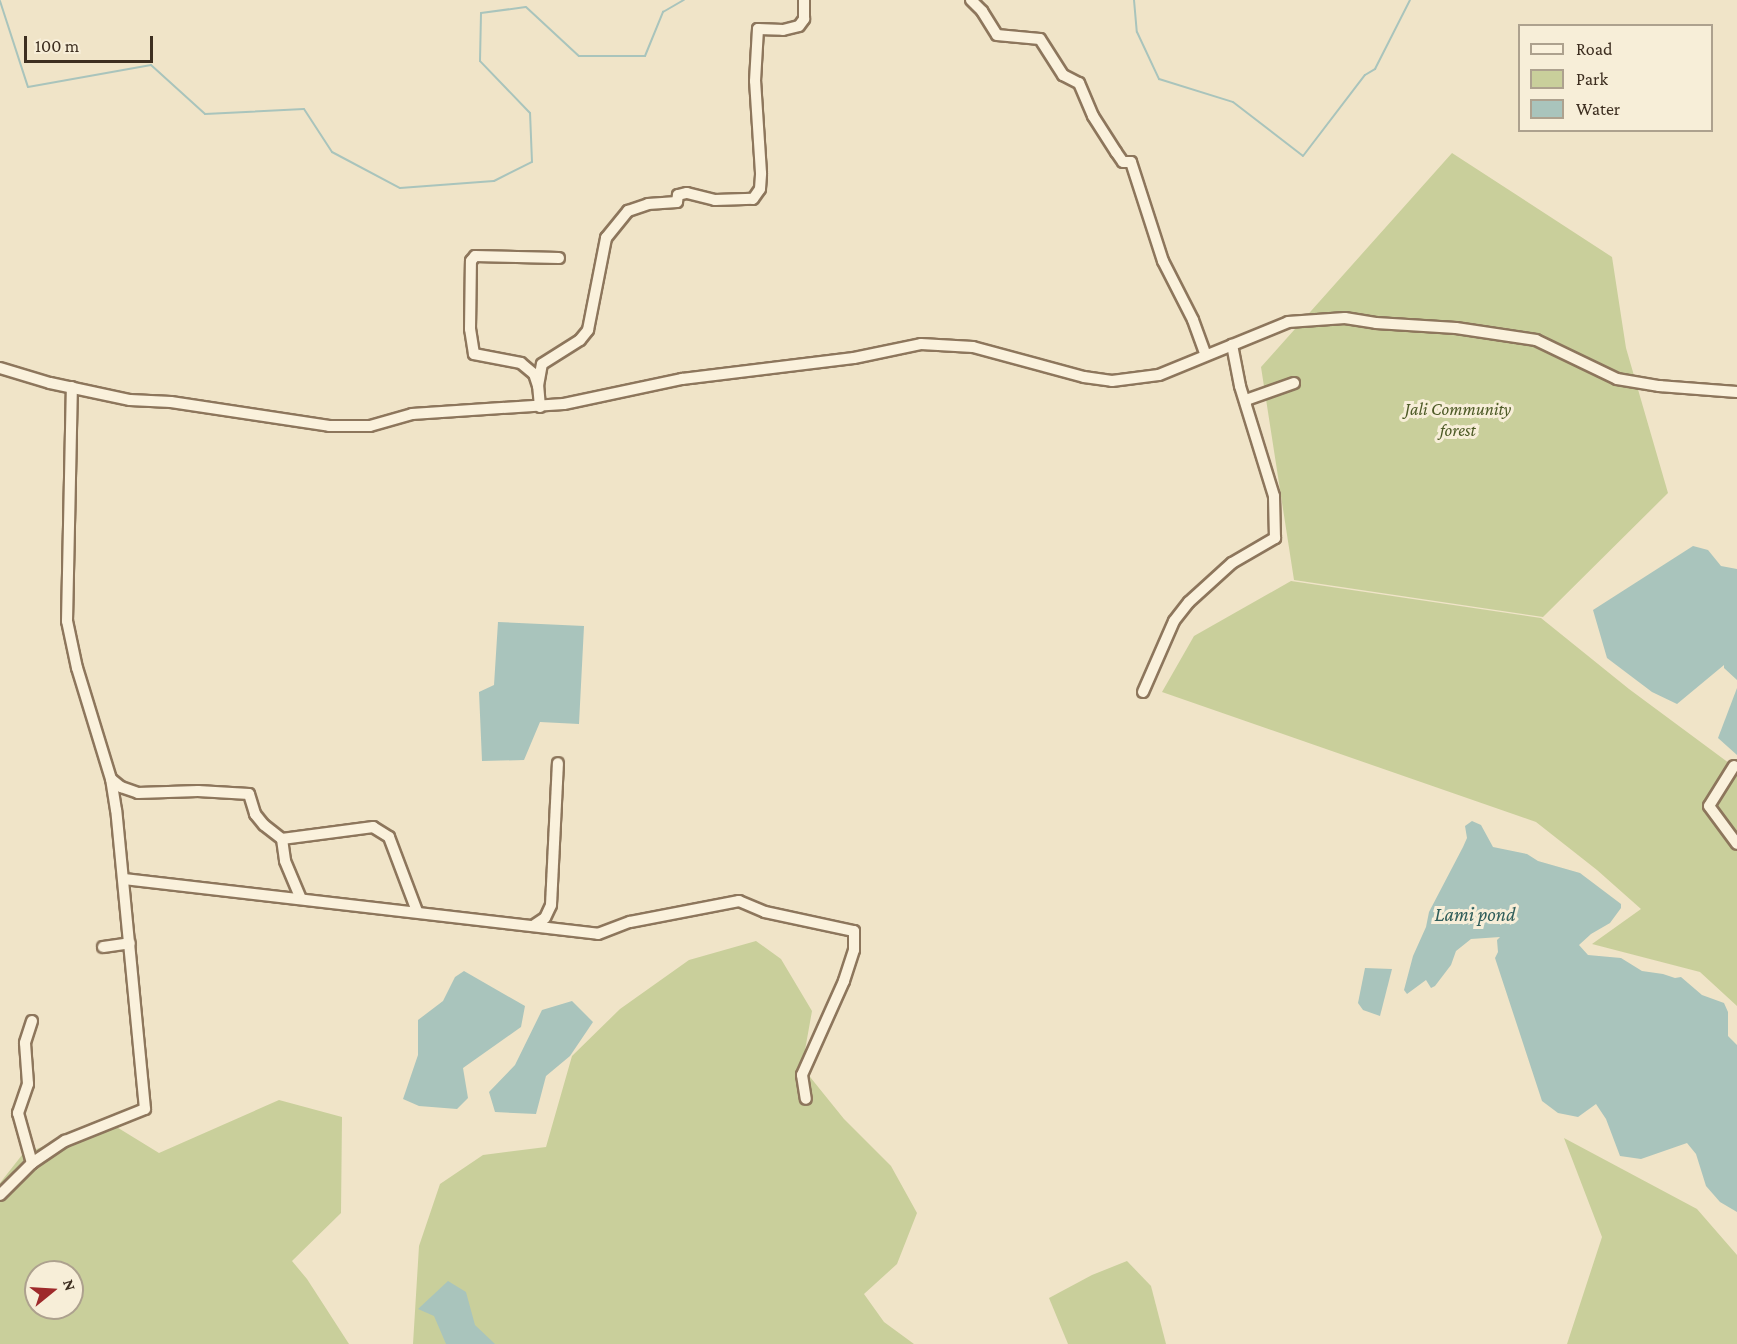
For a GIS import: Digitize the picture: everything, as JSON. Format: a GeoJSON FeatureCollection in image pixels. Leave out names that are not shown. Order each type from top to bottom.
{"type":"FeatureCollection","features":[{"type":"Feature","properties":{"kind":"street"},"geometry":{"type":"LineString","coordinates":[[538,386],[542,364],[580,340],[588,330],[606,238],[628,212],[648,204],[677,202],[678,195],[687,193],[715,200],[753,199],[760,189],[755,81],[758,29],[783,30],[799,26],[804,19],[804,0]]}},
{"type":"Feature","properties":{"kind":"street"},"geometry":{"type":"LineString","coordinates":[[971,0],[982,11],[997,35],[1041,39],[1063,75],[1079,83],[1093,116],[1116,152],[1123,162],[1131,162],[1163,261],[1193,320],[1206,355]]}},
{"type":"Feature","properties":{"kind":"street"},"geometry":{"type":"LineString","coordinates":[[540,407],[534,374],[521,363],[474,354],[470,329],[471,261],[475,256],[559,258]]}},
{"type":"Feature","properties":{"kind":"street"},"geometry":{"type":"LineString","coordinates":[[0,368],[130,400],[171,402],[328,426],[370,426],[412,414],[564,404],[682,379],[854,358],[921,344],[973,348],[1084,377],[1112,381],[1159,375],[1288,322],[1345,318],[1376,323],[1455,328],[1536,340],[1617,379],[1637,383],[1737,392]]}},
{"type":"Feature","properties":{"kind":"street"},"geometry":{"type":"LineString","coordinates":[[1143,692],[1174,621],[1189,602],[1232,563],[1275,538],[1274,496],[1234,366],[1232,345]]}},
{"type":"Feature","properties":{"kind":"street"},"geometry":{"type":"LineString","coordinates":[[1246,403],[1246,400],[1294,383]]}},
{"type":"Feature","properties":{"kind":"street"},"geometry":{"type":"LineString","coordinates":[[0,1195],[32,1163],[65,1141],[145,1109],[124,879],[111,779],[77,668],[67,621],[72,387]]}},
{"type":"Feature","properties":{"kind":"street"},"geometry":{"type":"LineString","coordinates":[[533,926],[544,918],[551,905],[558,762]]}},
{"type":"Feature","properties":{"kind":"street"},"geometry":{"type":"LineString","coordinates":[[1734,766],[1709,806],[1737,844]]}},
{"type":"Feature","properties":{"kind":"street"},"geometry":{"type":"LineString","coordinates":[[111,779],[121,787],[138,793],[198,791],[249,794],[255,814],[264,825],[282,839],[285,861],[301,899]]}},
{"type":"Feature","properties":{"kind":"street"},"geometry":{"type":"LineString","coordinates":[[282,839],[373,827],[389,837],[417,911]]}},
{"type":"Feature","properties":{"kind":"street"},"geometry":{"type":"LineString","coordinates":[[124,879],[417,911],[598,934],[630,922],[739,902],[774,914],[854,931],[854,950],[844,981],[802,1075],[806,1099]]}},
{"type":"Feature","properties":{"kind":"street"},"geometry":{"type":"LineString","coordinates":[[103,947],[130,943]]}},
{"type":"Feature","properties":{"kind":"street"},"geometry":{"type":"LineString","coordinates":[[32,1021],[25,1043],[28,1084],[18,1113],[32,1163]]}},
{"type":"Feature","properties":{"kind":"green space","name":"Jali Community forest"},"geometry":{"type":"Polygon","coordinates":[[[1452,153],[1612,257],[1626,348],[1668,493],[1543,617],[1294,580],[1261,367],[1452,153]]]}},
{"type":"Feature","properties":{"kind":"green space"},"geometry":{"type":"Polygon","coordinates":[[[1291,581],[1541,618],[1629,689],[1737,769],[1737,1006],[1700,972],[1592,944],[1641,909],[1597,870],[1536,822],[1162,692],[1194,636],[1291,581]]]}},
{"type":"Feature","properties":{"kind":"green space"},"geometry":{"type":"Polygon","coordinates":[[[756,941],[781,959],[812,1011],[802,1067],[844,1119],[891,1166],[917,1213],[897,1264],[864,1294],[884,1322],[914,1344],[413,1344],[419,1246],[440,1184],[483,1155],[546,1147],[572,1056],[620,1009],[689,960],[756,941]]]}},
{"type":"Feature","properties":{"kind":"green space"},"geometry":{"type":"Polygon","coordinates":[[[279,1100],[342,1117],[341,1213],[292,1261],[307,1279],[349,1344],[0,1344],[0,1183],[22,1155],[71,1135],[115,1126],[159,1153],[279,1100]]]}},
{"type":"Feature","properties":{"kind":"green space"},"geometry":{"type":"Polygon","coordinates":[[[1564,1138],[1697,1209],[1737,1255],[1737,1344],[1567,1344],[1602,1237],[1564,1138]]]}},
{"type":"Feature","properties":{"kind":"green space"},"geometry":{"type":"Polygon","coordinates":[[[1127,1261],[1151,1286],[1166,1344],[1068,1344],[1049,1298],[1092,1275],[1127,1261]]]}},
{"type":"Feature","properties":{"kind":"water"},"geometry":{"type":"Polygon","coordinates":[[[1693,546],[1708,550],[1721,566],[1737,569],[1737,680],[1724,668],[1724,665],[1677,704],[1652,692],[1607,658],[1593,610],[1693,546]]]}},
{"type":"Feature","properties":{"kind":"water"},"geometry":{"type":"Polygon","coordinates":[[[498,622],[584,626],[579,724],[540,722],[524,760],[482,761],[479,692],[494,685],[498,622]]]}},
{"type":"Feature","properties":{"kind":"water"},"geometry":{"type":"Polygon","coordinates":[[[1737,688],[1737,755],[1718,738],[1737,688]]]}},
{"type":"Feature","properties":{"kind":"water","name":"Lami pond"},"geometry":{"type":"Polygon","coordinates":[[[1472,821],[1481,825],[1493,847],[1527,854],[1538,861],[1580,873],[1621,904],[1621,908],[1610,923],[1591,934],[1579,945],[1588,955],[1621,958],[1642,971],[1675,978],[1681,977],[1702,995],[1724,1003],[1728,1012],[1728,1036],[1737,1045],[1737,1212],[1720,1202],[1706,1186],[1696,1154],[1687,1143],[1641,1159],[1620,1156],[1606,1119],[1596,1104],[1578,1117],[1558,1113],[1542,1101],[1495,958],[1498,952],[1497,940],[1500,937],[1471,939],[1456,951],[1451,965],[1435,986],[1431,988],[1426,980],[1407,994],[1404,990],[1413,956],[1426,927],[1429,912],[1467,838],[1465,826],[1472,821]]]}},
{"type":"Feature","properties":{"kind":"water"},"geometry":{"type":"Polygon","coordinates":[[[1365,968],[1392,969],[1380,1016],[1363,1010],[1358,1003],[1365,968]]]}},
{"type":"Feature","properties":{"kind":"water"},"geometry":{"type":"Polygon","coordinates":[[[464,971],[525,1006],[521,1027],[463,1068],[468,1098],[457,1109],[419,1106],[403,1099],[418,1055],[418,1020],[443,1001],[455,977],[464,971]]]}},
{"type":"Feature","properties":{"kind":"water"},"geometry":{"type":"Polygon","coordinates":[[[572,1001],[593,1022],[570,1056],[546,1076],[536,1114],[495,1112],[489,1092],[515,1065],[542,1010],[572,1001]]]}},
{"type":"Feature","properties":{"kind":"water"},"geometry":{"type":"Polygon","coordinates":[[[448,1281],[466,1292],[475,1325],[495,1344],[446,1344],[434,1316],[418,1309],[448,1281]]]}},
{"type":"Feature","properties":{"kind":"waterway"},"geometry":{"type":"LineString","coordinates":[[0,1],[28,87],[151,65],[205,114],[304,109],[332,152],[400,188],[494,181],[532,162],[530,113],[480,61],[481,13],[526,7],[579,56],[645,56],[663,12],[684,0]]}},
{"type":"Feature","properties":{"kind":"waterway"},"geometry":{"type":"LineString","coordinates":[[1134,0],[1137,32],[1159,79],[1233,102],[1303,156],[1365,75],[1375,69],[1410,0]]}}]}
